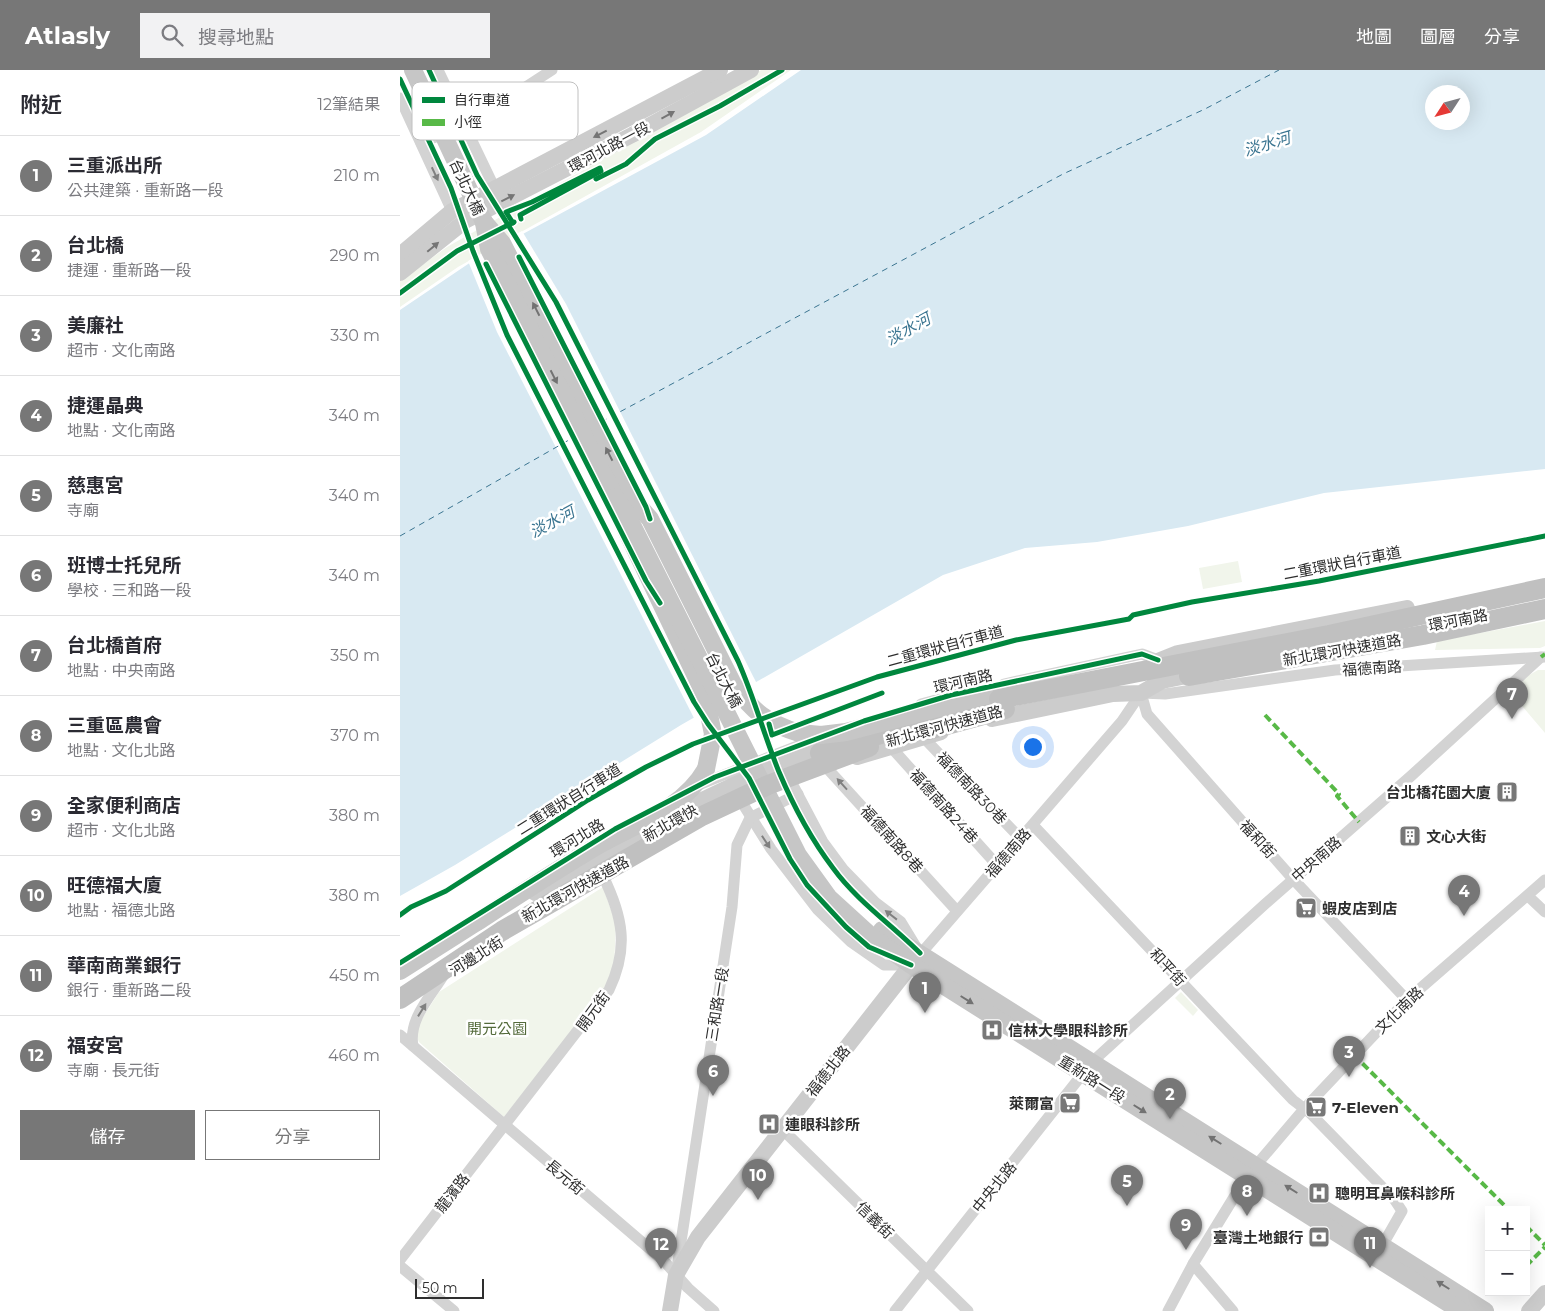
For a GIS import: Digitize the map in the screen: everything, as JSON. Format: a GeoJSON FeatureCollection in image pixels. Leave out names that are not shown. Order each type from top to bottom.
{"type":"FeatureCollection","features":[{"type":"Feature","properties":{"kind":"highway","name":"新北環河快速道路"},"geometry":{"type":"LineString","coordinates":[[823,760],[1000,699],[1329,635],[1545,588]]}},
{"type":"Feature","properties":{"kind":"highway"},"geometry":{"type":"LineString","coordinates":[[1158,660],[1180,665],[1347,638],[1545,598]]}},
{"type":"Feature","properties":{"kind":"highway","name":"新北環河快速道路"},"geometry":{"type":"LineString","coordinates":[[400,999],[502,931],[700,818],[768,785],[842,756],[1005,709],[1133,685],[1378,644],[1545,609]]}},
{"type":"Feature","properties":{"kind":"highway","name":"新北環快"},"geometry":{"type":"LineString","coordinates":[[400,985],[539,896],[694,809],[763,775],[823,760]]}},
{"type":"Feature","properties":{"kind":"main road","name":"台北大橋"},"geometry":{"type":"LineString","coordinates":[[413,70],[419,82]]}},
{"type":"Feature","properties":{"kind":"main road","name":"台北大橋"},"geometry":{"type":"LineString","coordinates":[[446,140],[484,222],[502,243],[623,497],[639,518],[802,841],[837,888],[878,934]]}},
{"type":"Feature","properties":{"kind":"main road"},"geometry":{"type":"LineString","coordinates":[[400,971],[599,846],[674,804],[698,782],[708,763],[713,734],[705,695],[618,513],[623,497],[650,519],[733,684],[754,710],[768,721],[799,733],[821,735],[846,732],[1010,688],[1134,663],[1158,660]]}},
{"type":"Feature","properties":{"kind":"main road","name":"重新路一段"},"geometry":{"type":"LineString","coordinates":[[878,934],[896,941],[916,959],[1251,1171]]}},
{"type":"Feature","properties":{"kind":"main road"},"geometry":{"type":"LineString","coordinates":[[1251,1171],[1382,1246],[1485,1311]]}},
{"type":"Feature","properties":{"kind":"main road"},"geometry":{"type":"LineString","coordinates":[[1251,1171],[1461,1311]]}},
{"type":"Feature","properties":{"kind":"street"},"geometry":{"type":"LineString","coordinates":[[438,70],[444,82]]}},
{"type":"Feature","properties":{"kind":"street"},"geometry":{"type":"LineString","coordinates":[[533,82],[552,70]]}},
{"type":"Feature","properties":{"kind":"street","name":"環河北路一段"},"geometry":{"type":"LineString","coordinates":[[400,255],[458,207],[720,70]]}},
{"type":"Feature","properties":{"kind":"street","name":"環河北路一段"},"geometry":{"type":"LineString","coordinates":[[400,273],[465,221],[632,135],[751,70]]}},
{"type":"Feature","properties":{"kind":"street"},"geometry":{"type":"LineString","coordinates":[[400,98],[412,124]]}},
{"type":"Feature","properties":{"kind":"street"},"geometry":{"type":"LineString","coordinates":[[420,140],[458,207]]}},
{"type":"Feature","properties":{"kind":"street"},"geometry":{"type":"LineString","coordinates":[[421,143],[428,140]]}},
{"type":"Feature","properties":{"kind":"street"},"geometry":{"type":"LineString","coordinates":[[471,140],[495,189]]}},
{"type":"Feature","properties":{"kind":"street","name":"環河南路"},"geometry":{"type":"LineString","coordinates":[[780,758],[954,707],[1025,690],[1144,668],[1158,660],[1178,653],[1545,582]]}},
{"type":"Feature","properties":{"kind":"street","name":"環河南路"},"geometry":{"type":"LineString","coordinates":[[794,787],[823,760],[890,746],[988,720],[1103,696],[1141,693],[1162,681],[1328,646],[1545,604]]}},
{"type":"Feature","properties":{"kind":"street","name":"福德南路"},"geometry":{"type":"LineString","coordinates":[[1141,693],[1165,694],[1336,670],[1543,657]]}},
{"type":"Feature","properties":{"kind":"street","name":"中央南路"},"geometry":{"type":"LineString","coordinates":[[1088,1068],[1293,879],[1543,657]]}},
{"type":"Feature","properties":{"kind":"street","name":"福德南路"},"geometry":{"type":"LineString","coordinates":[[916,959],[1122,721],[1153,675],[1158,660]]}},
{"type":"Feature","properties":{"kind":"street","name":"福和街"},"geometry":{"type":"LineString","coordinates":[[1141,693],[1147,714],[1293,879],[1407,1000]]}},
{"type":"Feature","properties":{"kind":"street","name":"福德南路30巷"},"geometry":{"type":"LineString","coordinates":[[923,737],[1020,838]]}},
{"type":"Feature","properties":{"kind":"street","name":"福德南路24巷"},"geometry":{"type":"LineString","coordinates":[[890,746],[997,865]]}},
{"type":"Feature","properties":{"kind":"street","name":"環河北路"},"geometry":{"type":"LineString","coordinates":[[400,963],[615,829],[706,781],[745,766],[780,758]]}},
{"type":"Feature","properties":{"kind":"street","name":"環河北路"},"geometry":{"type":"LineString","coordinates":[[400,978],[452,943],[539,891],[780,758]]}},
{"type":"Feature","properties":{"kind":"street","name":"重新路一段"},"geometry":{"type":"LineString","coordinates":[[780,758],[823,842],[843,869],[876,903],[901,922],[916,959]]}},
{"type":"Feature","properties":{"kind":"street","name":"福德南路8巷"},"geometry":{"type":"LineString","coordinates":[[823,760],[957,911]]}},
{"type":"Feature","properties":{"kind":"street"},"geometry":{"type":"LineString","coordinates":[[745,766],[734,776],[731,785],[750,818],[793,880],[817,909],[851,942],[884,965],[916,959]]}},
{"type":"Feature","properties":{"kind":"street"},"geometry":{"type":"LineString","coordinates":[[750,818],[794,787]]}},
{"type":"Feature","properties":{"kind":"street","name":"河邊北街"},"geometry":{"type":"LineString","coordinates":[[400,1006],[443,976],[604,876],[741,801],[794,787]]}},
{"type":"Feature","properties":{"kind":"street","name":"三和路一段"},"geometry":{"type":"LineString","coordinates":[[676,1274],[732,907],[737,845],[750,818]]}},
{"type":"Feature","properties":{"kind":"street","name":"和平街"},"geometry":{"type":"LineString","coordinates":[[1033,825],[1293,1100],[1394,1199],[1402,1211],[1382,1246]]}},
{"type":"Feature","properties":{"kind":"street","name":"開元街"},"geometry":{"type":"LineString","coordinates":[[504,1126],[600,1004],[614,979],[622,944],[620,919],[615,901],[604,876]]}},
{"type":"Feature","properties":{"kind":"street","name":"文化南路"},"geometry":{"type":"LineString","coordinates":[[1168,1311],[1193,1264],[1251,1171],[1304,1109],[1407,1000],[1545,880]]}},
{"type":"Feature","properties":{"kind":"street"},"geometry":{"type":"LineString","coordinates":[[1528,896],[1545,912]]}},
{"type":"Feature","properties":{"kind":"street","name":"福德北路"},"geometry":{"type":"LineString","coordinates":[[676,1274],[698,1237],[916,959]]}},
{"type":"Feature","properties":{"kind":"street"},"geometry":{"type":"LineString","coordinates":[[413,1046],[410,1034],[416,1020],[443,976]]}},
{"type":"Feature","properties":{"kind":"street","name":"長元街"},"geometry":{"type":"LineString","coordinates":[[400,1035],[664,1261],[714,1311]]}},
{"type":"Feature","properties":{"kind":"street","name":"中央北路"},"geometry":{"type":"LineString","coordinates":[[895,1311],[1088,1068]]}},
{"type":"Feature","properties":{"kind":"street","name":"龍濱路"},"geometry":{"type":"LineString","coordinates":[[400,1260],[504,1126]]}},
{"type":"Feature","properties":{"kind":"street","name":"信義街"},"geometry":{"type":"LineString","coordinates":[[782,1129],[968,1311]]}},
{"type":"Feature","properties":{"kind":"street"},"geometry":{"type":"LineString","coordinates":[[1193,1264],[1233,1311]]}},
{"type":"Feature","properties":{"kind":"street"},"geometry":{"type":"LineString","coordinates":[[400,1266],[454,1311]]}},
{"type":"Feature","properties":{"kind":"street"},"geometry":{"type":"LineString","coordinates":[[670,1311],[676,1274]]}},
{"type":"Feature","properties":{"kind":"street"},"geometry":{"type":"LineString","coordinates":[[1529,1311],[1545,1293]]}},
{"type":"Feature","properties":{"kind":"green space"},"geometry":{"type":"Polygon","coordinates":[[[761,70],[791,70],[701,132],[458,267],[400,307],[400,281],[447,247],[761,70]]]}},
{"type":"Feature","properties":{"kind":"green space"},"geometry":{"type":"Polygon","coordinates":[[[1238,561],[1242,582],[1203,589],[1199,568],[1238,561]]]}},
{"type":"Feature","properties":{"kind":"green space"},"geometry":{"type":"Polygon","coordinates":[[[1545,621],[1545,646],[1540,648],[1435,650],[1437,641],[1545,621]]]}},
{"type":"Feature","properties":{"kind":"green space"},"geometry":{"type":"Polygon","coordinates":[[[1538,670],[1545,670],[1545,733],[1523,707],[1508,696],[1524,678],[1538,670]]]}},
{"type":"Feature","properties":{"kind":"green space","name":"開元公園"},"geometry":{"type":"Polygon","coordinates":[[[603,887],[616,924],[614,967],[601,995],[504,1117],[419,1042],[416,1035],[418,1025],[439,992],[603,887]]]}},
{"type":"Feature","properties":{"kind":"green space"},"geometry":{"type":"Polygon","coordinates":[[[1181,992],[1198,1010],[1193,1016],[1175,998],[1181,992]]]}},
{"type":"Feature","properties":{"kind":"water","name":"淡水河"},"geometry":{"type":"Polygon","coordinates":[[[801,70],[1545,70],[1545,469],[1324,493],[1188,526],[1097,542],[1025,548],[943,575],[681,725],[455,865],[400,896],[400,310],[471,262],[706,135],[801,70]]]}},
{"type":"Feature","properties":{"kind":"pier"},"geometry":{"type":"Polygon","coordinates":[[[522,231],[566,304],[757,684],[695,720],[497,332],[468,261],[522,231]]]}},
{"type":"Feature","properties":{"kind":"ferry route"},"geometry":{"type":"LineString","coordinates":[[601,422],[1063,174],[1205,109],[1279,70]]}},
{"type":"Feature","properties":{"kind":"ferry route"},"geometry":{"type":"LineString","coordinates":[[400,536],[576,436]]}},
{"type":"Feature","properties":{"kind":"marked path"},"geometry":{"type":"LineString","coordinates":[[1541,657],[1545,654]]}},
{"type":"Feature","properties":{"kind":"marked path"},"geometry":{"type":"LineString","coordinates":[[1265,715],[1339,794],[1337,796],[1359,822]]}},
{"type":"Feature","properties":{"kind":"marked path"},"geometry":{"type":"LineString","coordinates":[[1354,1055],[1505,1206]]}},
{"type":"Feature","properties":{"kind":"marked path"},"geometry":{"type":"LineString","coordinates":[[1530,1230],[1545,1245]]}},
{"type":"Feature","properties":{"kind":"marked path"},"geometry":{"type":"LineString","coordinates":[[1530,1262],[1545,1247]]}},
{"type":"Feature","properties":{"kind":"cycle path"},"geometry":{"type":"LineString","coordinates":[[429,70],[434,82]]}},
{"type":"Feature","properties":{"kind":"cycle path"},"geometry":{"type":"LineString","coordinates":[[596,179],[626,164],[655,139],[720,106],[782,70]]}},
{"type":"Feature","properties":{"kind":"cycle path"},"geometry":{"type":"LineString","coordinates":[[400,79],[412,105]]}},
{"type":"Feature","properties":{"kind":"cycle path"},"geometry":{"type":"LineString","coordinates":[[429,140],[451,188],[473,251],[507,335],[694,702],[708,724],[749,778],[790,859],[807,885],[846,927],[869,947],[911,965]]}},
{"type":"Feature","properties":{"kind":"cycle path"},"geometry":{"type":"LineString","coordinates":[[461,140],[477,175],[556,302],[738,661],[779,772],[803,821],[817,845],[842,880],[920,953]]}},
{"type":"Feature","properties":{"kind":"cycle path"},"geometry":{"type":"LineString","coordinates":[[513,223],[506,212],[532,202],[600,168],[601,171],[520,215],[521,219]]}},
{"type":"Feature","properties":{"kind":"cycle path"},"geometry":{"type":"LineString","coordinates":[[400,293],[457,251],[514,222]]}},
{"type":"Feature","properties":{"kind":"cycle path"},"geometry":{"type":"LineString","coordinates":[[519,257],[646,507],[650,519]]}},
{"type":"Feature","properties":{"kind":"cycle path"},"geometry":{"type":"LineString","coordinates":[[486,264],[646,581],[660,603]]}},
{"type":"Feature","properties":{"kind":"cycle path","name":"二重環狀自行車道"},"geometry":{"type":"LineString","coordinates":[[400,915],[411,907],[446,891],[588,800],[646,767],[693,744],[877,677],[1016,640],[1129,619],[1133,615],[1192,602],[1319,581],[1545,536]]}},
{"type":"Feature","properties":{"kind":"cycle path"},"geometry":{"type":"LineString","coordinates":[[400,963],[615,829],[715,777],[864,721],[951,695],[1142,654],[1158,660]]}},
{"type":"Feature","properties":{"kind":"cycle path"},"geometry":{"type":"LineString","coordinates":[[769,724],[772,735],[882,693]]}},
{"type":"Feature","properties":{"kind":"place","name":"台北橋首府"},"geometry":{"type":"Point","coordinates":[1512,719]}},
{"type":"Feature","properties":{"kind":"place","name":"台北橋花園大廈"},"geometry":{"type":"Point","coordinates":[1507,792]}},
{"type":"Feature","properties":{"kind":"place","name":"文心大街"},"geometry":{"type":"Point","coordinates":[1410,836]}},
{"type":"Feature","properties":{"kind":"place","name":"蝦皮店到店"},"geometry":{"type":"Point","coordinates":[1306,908]}},
{"type":"Feature","properties":{"kind":"place","name":"捷運晶典"},"geometry":{"type":"Point","coordinates":[1464,916]}},
{"type":"Feature","properties":{"kind":"place","name":"三重派出所"},"geometry":{"type":"Point","coordinates":[925,1013]}},
{"type":"Feature","properties":{"kind":"place","name":"信林大學眼科診所"},"geometry":{"type":"Point","coordinates":[992,1030]}},
{"type":"Feature","properties":{"kind":"place","name":"美廉社"},"geometry":{"type":"Point","coordinates":[1349,1077]}},
{"type":"Feature","properties":{"kind":"place","name":"班博士托兒所"},"geometry":{"type":"Point","coordinates":[713,1096]}},
{"type":"Feature","properties":{"kind":"place","name":"萊爾富"},"geometry":{"type":"Point","coordinates":[1070,1103]}},
{"type":"Feature","properties":{"kind":"place","name":"7-Eleven"},"geometry":{"type":"Point","coordinates":[1316,1107]}},
{"type":"Feature","properties":{"kind":"place","name":"台北橋"},"geometry":{"type":"Point","coordinates":[1170,1119]}},
{"type":"Feature","properties":{"kind":"place","name":"連眼科診所"},"geometry":{"type":"Point","coordinates":[769,1124]}},
{"type":"Feature","properties":{"kind":"place","name":"聰明耳鼻喉科診所"},"geometry":{"type":"Point","coordinates":[1319,1193]}},
{"type":"Feature","properties":{"kind":"place","name":"旺德福大廈"},"geometry":{"type":"Point","coordinates":[758,1200]}},
{"type":"Feature","properties":{"kind":"place","name":"慈惠宮"},"geometry":{"type":"Point","coordinates":[1127,1206]}},
{"type":"Feature","properties":{"kind":"place","name":"三重區農會"},"geometry":{"type":"Point","coordinates":[1247,1216]}},
{"type":"Feature","properties":{"kind":"place","name":"臺灣土地銀行"},"geometry":{"type":"Point","coordinates":[1319,1237]}},
{"type":"Feature","properties":{"kind":"place","name":"全家便利商店"},"geometry":{"type":"Point","coordinates":[1186,1250]}},
{"type":"Feature","properties":{"kind":"place","name":"華南商業銀行"},"geometry":{"type":"Point","coordinates":[1370,1268]}},
{"type":"Feature","properties":{"kind":"place","name":"福安宮"},"geometry":{"type":"Point","coordinates":[661,1269]}}]}
